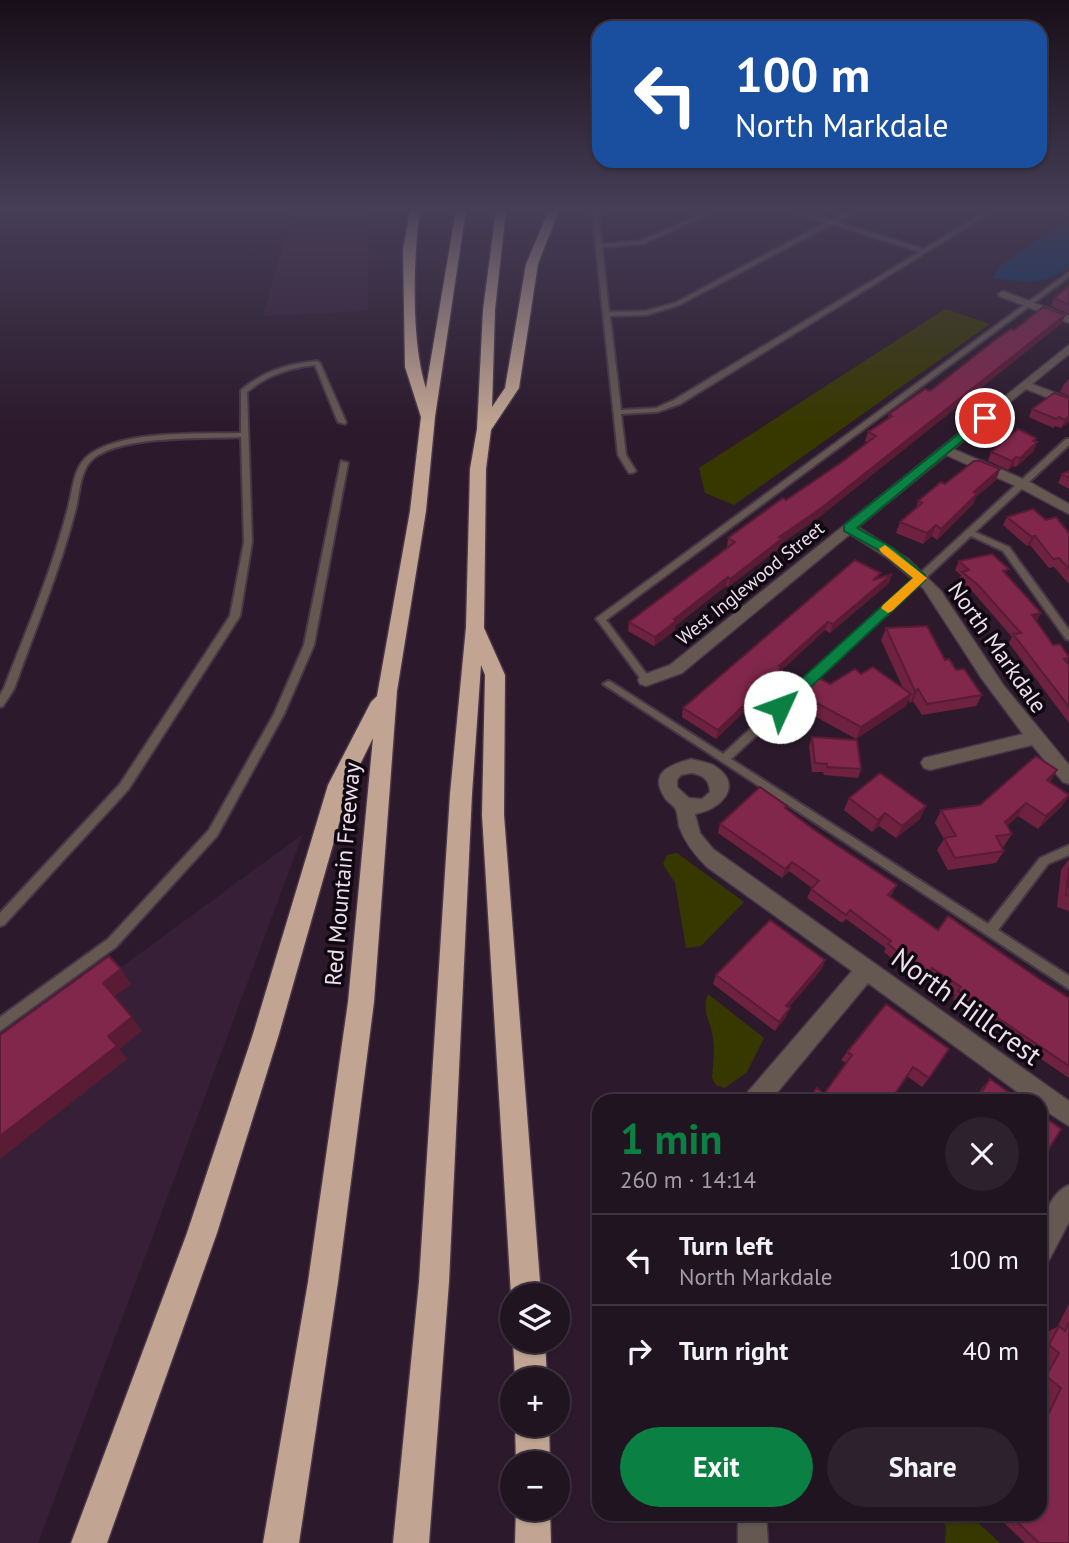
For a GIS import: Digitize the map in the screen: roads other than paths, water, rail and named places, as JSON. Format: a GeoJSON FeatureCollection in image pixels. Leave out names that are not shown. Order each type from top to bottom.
{"type":"FeatureCollection","features":[{"type":"Feature","properties":{"kind":"highway"},"geometry":{"type":"LineString","coordinates":[[410,282],[412,367],[428,417]]}},
{"type":"Feature","properties":{"kind":"highway","name":"Red Mountain Freeway"},"geometry":{"type":"LineString","coordinates":[[281,1543],[323,1282],[361,1002],[387,691],[418,511],[428,417],[450,282]]}},
{"type":"Feature","properties":{"kind":"highway"},"geometry":{"type":"LineString","coordinates":[[411,1543],[434,1282],[460,807],[475,627],[478,469],[484,429],[492,282]]}},
{"type":"Feature","properties":{"kind":"highway"},"geometry":{"type":"LineString","coordinates":[[484,429],[512,388],[529,282]]}},
{"type":"Feature","properties":{"kind":"highway"},"geometry":{"type":"LineString","coordinates":[[475,627],[495,675],[493,815],[525,1283]]}},
{"type":"Feature","properties":{"kind":"highway"},"geometry":{"type":"LineString","coordinates":[[89,1543],[206,1220],[339,785],[387,691]]}},
{"type":"Feature","properties":{"kind":"highway"},"geometry":{"type":"LineString","coordinates":[[533,1521],[533,1543]]}},
{"type":"Feature","properties":{"kind":"street"},"geometry":{"type":"LineString","coordinates":[[1003,294],[1069,320]]}},
{"type":"Feature","properties":{"kind":"street","name":"West Inglewood Street"},"geometry":{"type":"LineString","coordinates":[[646,680],[677,668],[1069,348]]}},
{"type":"Feature","properties":{"kind":"street"},"geometry":{"type":"LineString","coordinates":[[1025,385],[1069,402]]}},
{"type":"Feature","properties":{"kind":"street"},"geometry":{"type":"LineString","coordinates":[[944,450],[1023,484],[1069,510]]}},
{"type":"Feature","properties":{"kind":"street","name":"North Markdale"},"geometry":{"type":"LineString","coordinates":[[849,528],[888,550],[921,578],[945,606],[994,685],[1034,738],[1069,777]]}},
{"type":"Feature","properties":{"kind":"street"},"geometry":{"type":"LineString","coordinates":[[930,762],[1034,738]]}},
{"type":"Feature","properties":{"kind":"street","name":"North Hillcrest"},"geometry":{"type":"LineString","coordinates":[[684,805],[688,831],[695,843],[714,861],[1040,1094]]}},
{"type":"Feature","properties":{"kind":"street"},"geometry":{"type":"LineString","coordinates":[[761,1094],[866,970]]}},
{"type":"Feature","properties":{"kind":"street","name":"North Hillcrest"},"geometry":{"type":"LineString","coordinates":[[1047,1099],[1069,1115]]}},
{"type":"Feature","properties":{"kind":"street"},"geometry":{"type":"LineString","coordinates":[[1047,1238],[1069,1197]]}},
{"type":"Feature","properties":{"kind":"street"},"geometry":{"type":"LineString","coordinates":[[752,1521],[753,1543]]}},
{"type":"Feature","properties":{"kind":"lane"},"geometry":{"type":"LineString","coordinates":[[602,282],[622,454],[632,471]]}},
{"type":"Feature","properties":{"kind":"lane"},"geometry":{"type":"LineString","coordinates":[[606,314],[646,313],[677,304],[718,282]]}},
{"type":"Feature","properties":{"kind":"lane"},"geometry":{"type":"LineString","coordinates":[[616,412],[657,410],[677,402],[873,282]]}},
{"type":"Feature","properties":{"kind":"lane"},"geometry":{"type":"LineString","coordinates":[[646,680],[601,619],[1057,282],[1069,286]]}},
{"type":"Feature","properties":{"kind":"lane"},"geometry":{"type":"LineString","coordinates":[[0,921],[124,788],[235,616],[248,542],[243,391],[260,377],[283,366],[317,363],[342,422]]}},
{"type":"Feature","properties":{"kind":"lane"},"geometry":{"type":"LineString","coordinates":[[0,703],[9,689],[47,587],[84,463],[93,454],[111,447],[149,440],[243,435]]}},
{"type":"Feature","properties":{"kind":"lane"},"geometry":{"type":"LineString","coordinates":[[724,759],[1067,446]]}},
{"type":"Feature","properties":{"kind":"lane"},"geometry":{"type":"LineString","coordinates":[[0,1025],[111,943],[213,833],[279,714],[309,645],[344,463]]}},
{"type":"Feature","properties":{"kind":"lane"},"geometry":{"type":"LineString","coordinates":[[970,533],[1006,549],[1069,637]]}},
{"type":"Feature","properties":{"kind":"lane"},"geometry":{"type":"LineString","coordinates":[[608,684],[1069,982]]}},
{"type":"Feature","properties":{"kind":"lane"},"geometry":{"type":"LineString","coordinates":[[990,931],[1044,861],[1069,849]]}}]}
